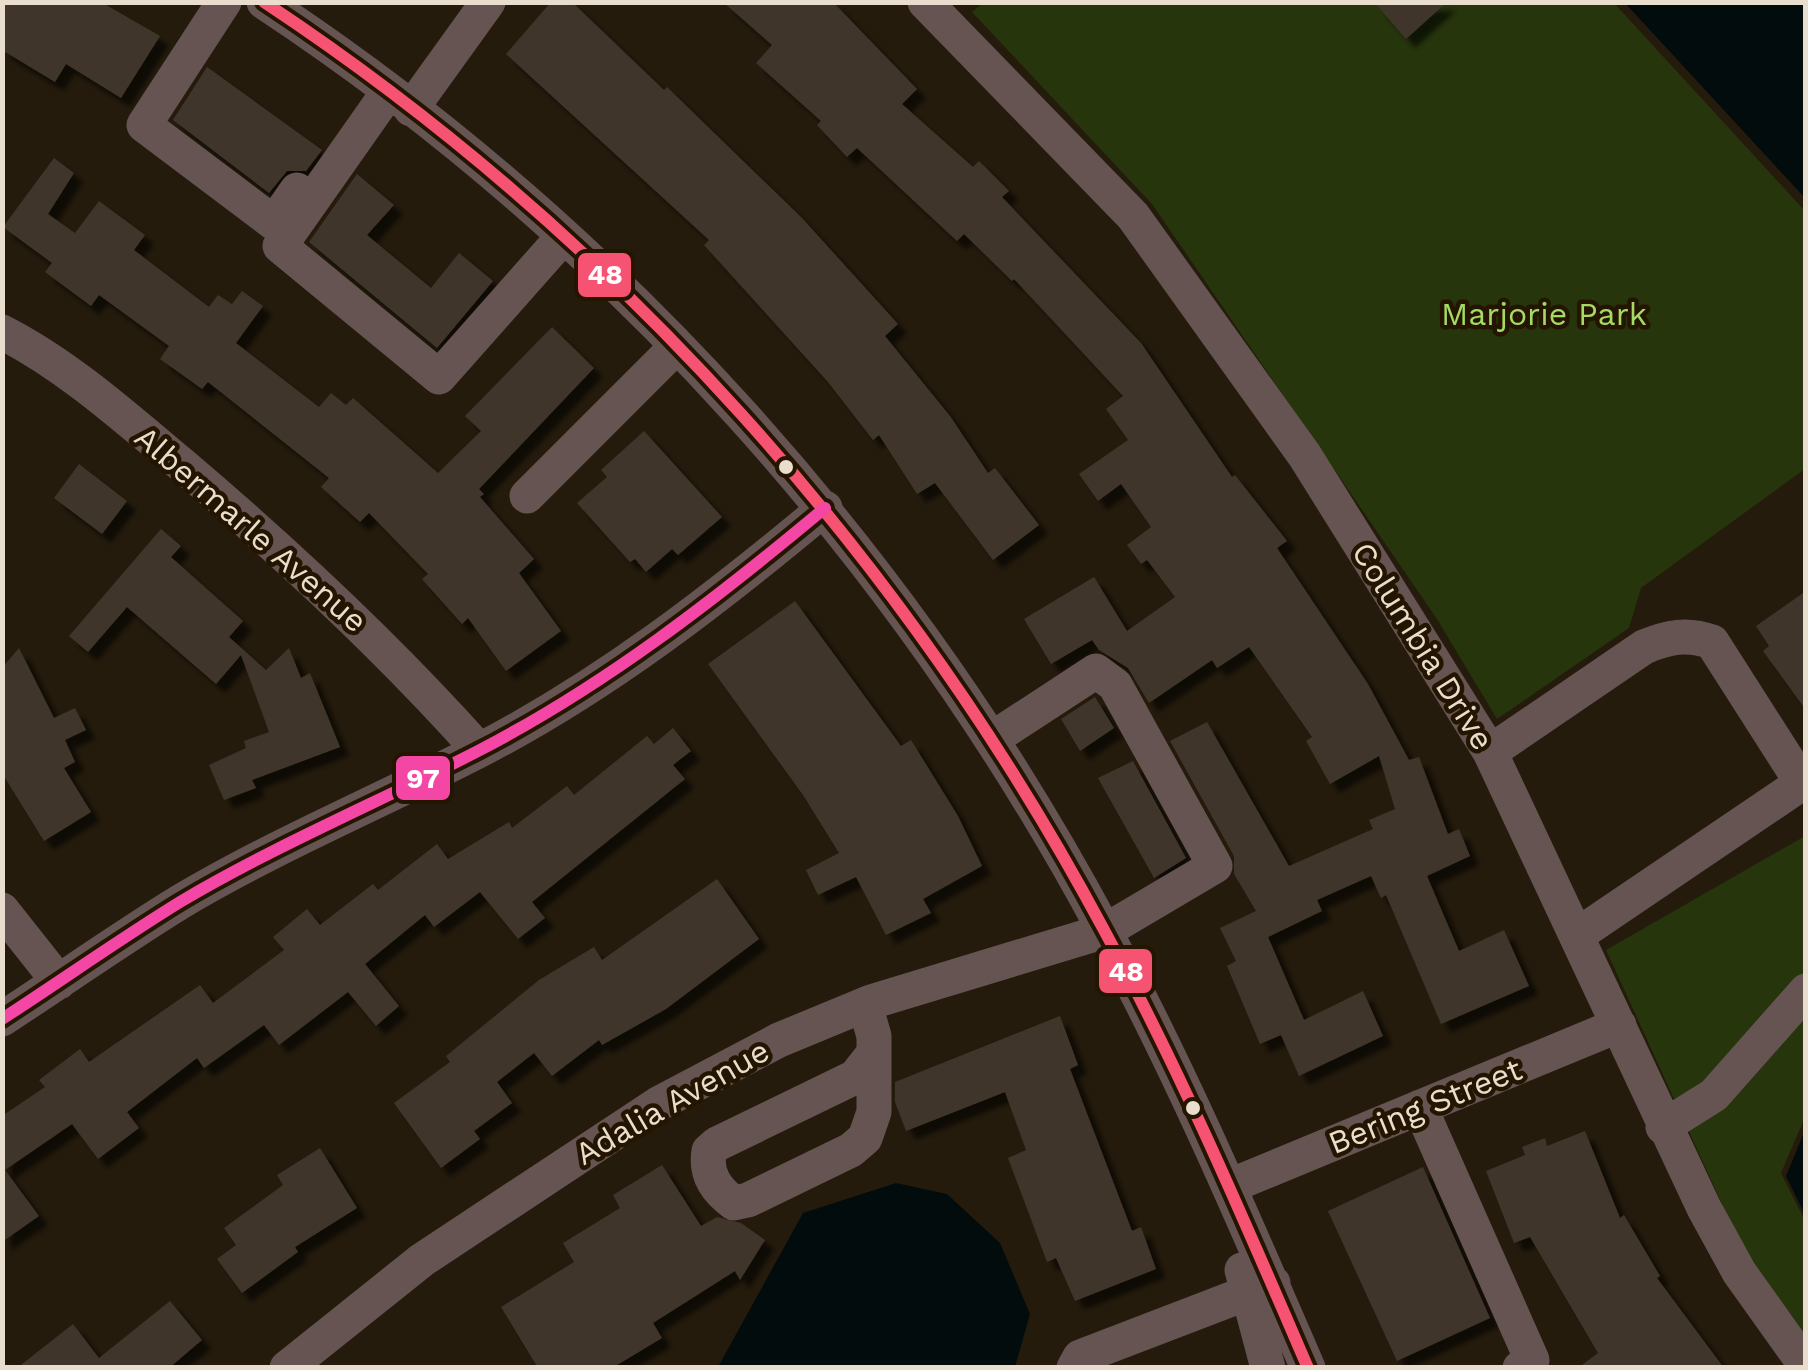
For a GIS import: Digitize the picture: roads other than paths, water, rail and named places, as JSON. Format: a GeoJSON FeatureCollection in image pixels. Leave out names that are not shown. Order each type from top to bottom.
{"type":"FeatureCollection","features":[{"type":"Feature","properties":{"kind":"street"},"geometry":{"type":"LineString","coordinates":[[224,2],[144,125],[274,223],[391,93],[488,2]]}},
{"type":"Feature","properties":{"kind":"street"},"geometry":{"type":"LineString","coordinates":[[264,2],[391,93],[563,237],[676,347],[825,508],[902,609],[992,740],[1105,931],[1246,1220],[1242,1276],[1259,1289],[1308,1368]]}},
{"type":"Feature","properties":{"kind":"street","name":"Columbia Drive"},"geometry":{"type":"LineString","coordinates":[[925,2],[1134,216],[1305,456],[1490,752],[1579,934],[1663,1127],[1740,1272],[1806,1366]]}},
{"type":"Feature","properties":{"kind":"street"},"geometry":{"type":"LineString","coordinates":[[391,93],[280,246],[439,377],[563,237]]}},
{"type":"Feature","properties":{"kind":"street","name":"Albermarle Avenue"},"geometry":{"type":"LineString","coordinates":[[2,332],[140,430],[260,531],[356,620],[479,750]]}},
{"type":"Feature","properties":{"kind":"street"},"geometry":{"type":"LineString","coordinates":[[527,496],[676,347]]}},
{"type":"Feature","properties":{"kind":"street"},"geometry":{"type":"LineString","coordinates":[[2,1018],[229,876],[326,822],[479,750],[699,612],[825,508]]}},
{"type":"Feature","properties":{"kind":"street"},"geometry":{"type":"LineString","coordinates":[[1490,752],[1644,647],[1667,638],[1696,636],[1712,642],[1802,783],[1579,934]]}},
{"type":"Feature","properties":{"kind":"street","name":"Adalia Avenue"},"geometry":{"type":"LineString","coordinates":[[287,1368],[422,1260],[658,1104],[780,1040],[865,1004],[1105,931],[1215,866],[1115,685],[1096,671],[992,740]]}},
{"type":"Feature","properties":{"kind":"street"},"geometry":{"type":"LineString","coordinates":[[2,910],[59,982]]}},
{"type":"Feature","properties":{"kind":"street"},"geometry":{"type":"LineString","coordinates":[[1663,1127],[1714,1094],[1806,990]]}},
{"type":"Feature","properties":{"kind":"street"},"geometry":{"type":"LineString","coordinates":[[865,1004],[874,1036],[870,1058],[874,1112],[859,1144],[748,1200],[734,1202],[718,1189],[708,1168],[710,1151],[716,1144],[855,1078],[870,1058]]}},
{"type":"Feature","properties":{"kind":"street","name":"Bering Street"},"geometry":{"type":"LineString","coordinates":[[1230,1186],[1620,1026]]}},
{"type":"Feature","properties":{"kind":"street"},"geometry":{"type":"LineString","coordinates":[[1420,1107],[1532,1360],[1520,1368]]}},
{"type":"Feature","properties":{"kind":"street"},"geometry":{"type":"LineString","coordinates":[[1259,1289],[1262,1360]]}},
{"type":"Feature","properties":{"kind":"street"},"geometry":{"type":"LineString","coordinates":[[1074,1368],[1080,1357],[1259,1289]]}},
{"type":"Feature","properties":{"kind":"park label","name":"Marjorie Park"},"geometry":{"type":"Point","coordinates":[1544,314]}}]}
